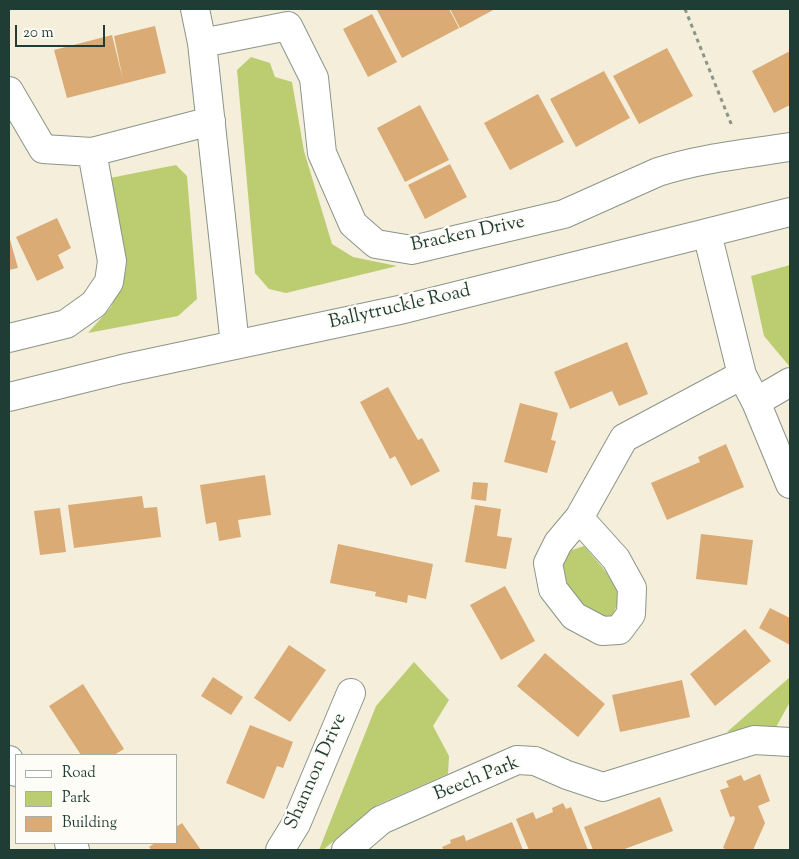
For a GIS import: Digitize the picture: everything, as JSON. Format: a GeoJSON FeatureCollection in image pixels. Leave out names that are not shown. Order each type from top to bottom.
{"type":"FeatureCollection","features":[{"type":"Feature","properties":{"kind":"street"},"geometry":{"type":"LineString","coordinates":[[195,9],[202,43],[234,345]]}},
{"type":"Feature","properties":{"kind":"street","name":"Bracken Drive"},"geometry":{"type":"LineString","coordinates":[[202,43],[293,17],[314,78],[322,153],[353,224],[376,244],[412,250],[564,214],[658,172],[713,157],[790,147]]}},
{"type":"Feature","properties":{"kind":"street"},"geometry":{"type":"LineString","coordinates":[[9,91],[43,149],[92,152],[210,121]]}},
{"type":"Feature","properties":{"kind":"street"},"geometry":{"type":"LineString","coordinates":[[9,338],[66,324],[94,304],[109,282],[112,261],[92,152]]}},
{"type":"Feature","properties":{"kind":"street","name":"Ballytruckle Road"},"geometry":{"type":"LineString","coordinates":[[9,397],[122,368],[404,309],[790,212]]}},
{"type":"Feature","properties":{"kind":"street"},"geometry":{"type":"LineString","coordinates":[[707,234],[742,376],[756,402],[790,484]]}},
{"type":"Feature","properties":{"kind":"street"},"geometry":{"type":"LineString","coordinates":[[579,518],[624,438],[742,376]]}},
{"type":"Feature","properties":{"kind":"street"},"geometry":{"type":"LineString","coordinates":[[756,402],[790,382]]}},
{"type":"Feature","properties":{"kind":"street","name":"Shannon Drive"},"geometry":{"type":"LineString","coordinates":[[280,850],[296,824],[351,692]]}},
{"type":"Feature","properties":{"kind":"street","name":"Beech Park"},"geometry":{"type":"LineString","coordinates":[[346,850],[381,820],[517,760],[535,761],[567,775],[603,787],[754,740],[790,742]]}},
{"type":"Feature","properties":{"kind":"path"},"geometry":{"type":"LineString","coordinates":[[685,9],[744,154]]}},
{"type":"Feature","properties":{"kind":"green space"},"geometry":{"type":"Polygon","coordinates":[[[251,57],[270,63],[275,77],[292,82],[304,151],[332,244],[353,257],[397,266],[286,293],[269,289],[255,273],[237,70],[251,57]]]}},
{"type":"Feature","properties":{"kind":"green space"},"geometry":{"type":"Polygon","coordinates":[[[176,165],[187,176],[197,299],[178,316],[88,333],[111,307],[125,273],[110,178],[176,165]]]}},
{"type":"Feature","properties":{"kind":"green space"},"geometry":{"type":"Polygon","coordinates":[[[790,265],[790,367],[764,336],[751,276],[790,265]]]}},
{"type":"Feature","properties":{"kind":"green space"},"geometry":{"type":"Polygon","coordinates":[[[584,546],[622,593],[610,622],[588,614],[568,595],[560,574],[569,551],[584,546]]]}},
{"type":"Feature","properties":{"kind":"green space"},"geometry":{"type":"Polygon","coordinates":[[[414,662],[449,700],[433,726],[449,756],[448,774],[377,805],[323,850],[319,850],[376,706],[414,662]]]}},
{"type":"Feature","properties":{"kind":"green space"},"geometry":{"type":"Polygon","coordinates":[[[790,677],[790,702],[775,729],[727,732],[790,677]]]}},
{"type":"Feature","properties":{"kind":"building"},"geometry":{"type":"Polygon","coordinates":[[[449,9],[459,28],[402,58],[377,10],[449,9]]]}},
{"type":"Feature","properties":{"kind":"building"},"geometry":{"type":"Polygon","coordinates":[[[450,9],[495,9],[460,28],[450,9]]]}},
{"type":"Feature","properties":{"kind":"building"},"geometry":{"type":"Polygon","coordinates":[[[372,14],[397,62],[368,77],[343,29],[372,14]]]}},
{"type":"Feature","properties":{"kind":"building"},"geometry":{"type":"Polygon","coordinates":[[[155,26],[166,73],[67,98],[54,50],[112,35],[123,80],[114,36],[155,26]]]}},
{"type":"Feature","properties":{"kind":"building"},"geometry":{"type":"Polygon","coordinates":[[[667,48],[693,96],[639,124],[613,76],[667,48]]]}},
{"type":"Feature","properties":{"kind":"building"},"geometry":{"type":"Polygon","coordinates":[[[790,51],[790,105],[774,113],[752,71],[790,51]]]}},
{"type":"Feature","properties":{"kind":"building"},"geometry":{"type":"Polygon","coordinates":[[[604,71],[630,118],[576,147],[550,99],[604,71]]]}},
{"type":"Feature","properties":{"kind":"building"},"geometry":{"type":"Polygon","coordinates":[[[538,94],[564,142],[510,170],[484,123],[538,94]]]}},
{"type":"Feature","properties":{"kind":"building"},"geometry":{"type":"Polygon","coordinates":[[[420,105],[449,160],[405,182],[377,128],[420,105]]]}},
{"type":"Feature","properties":{"kind":"building"},"geometry":{"type":"Polygon","coordinates":[[[450,164],[467,197],[425,219],[408,185],[450,164]]]}},
{"type":"Feature","properties":{"kind":"building"},"geometry":{"type":"Polygon","coordinates":[[[57,218],[71,248],[58,255],[64,268],[37,281],[16,237],[57,218]]]}},
{"type":"Feature","properties":{"kind":"building"},"geometry":{"type":"Polygon","coordinates":[[[9,236],[18,268],[9,270],[9,236]]]}},
{"type":"Feature","properties":{"kind":"building"},"geometry":{"type":"Polygon","coordinates":[[[627,342],[648,394],[619,406],[612,391],[570,409],[554,372],[627,342]]]}},
{"type":"Feature","properties":{"kind":"building"},"geometry":{"type":"Polygon","coordinates":[[[388,387],[418,440],[422,438],[440,471],[411,486],[395,456],[390,459],[360,402],[388,387]]]}},
{"type":"Feature","properties":{"kind":"building"},"geometry":{"type":"Polygon","coordinates":[[[520,403],[558,413],[551,440],[556,441],[547,473],[504,462],[520,403]]]}},
{"type":"Feature","properties":{"kind":"building"},"geometry":{"type":"Polygon","coordinates":[[[726,444],[744,487],[667,520],[651,483],[700,462],[698,457],[726,444]]]}},
{"type":"Feature","properties":{"kind":"building"},"geometry":{"type":"Polygon","coordinates":[[[265,475],[271,515],[238,520],[241,537],[219,541],[216,522],[206,524],[200,485],[265,475]]]}},
{"type":"Feature","properties":{"kind":"building"},"geometry":{"type":"Polygon","coordinates":[[[473,482],[488,483],[486,501],[471,499],[473,482]]]}},
{"type":"Feature","properties":{"kind":"building"},"geometry":{"type":"Polygon","coordinates":[[[142,496],[144,508],[157,507],[161,537],[74,548],[68,505],[142,496]]]}},
{"type":"Feature","properties":{"kind":"building"},"geometry":{"type":"Polygon","coordinates":[[[475,505],[501,509],[497,536],[512,538],[506,569],[465,562],[475,505]]]}},
{"type":"Feature","properties":{"kind":"building"},"geometry":{"type":"Polygon","coordinates":[[[60,508],[66,552],[40,555],[34,511],[60,508]]]}},
{"type":"Feature","properties":{"kind":"building"},"geometry":{"type":"Polygon","coordinates":[[[701,534],[753,540],[747,585],[696,579],[701,534]]]}},
{"type":"Feature","properties":{"kind":"building"},"geometry":{"type":"Polygon","coordinates":[[[338,544],[433,564],[426,599],[408,595],[407,603],[375,596],[376,592],[330,583],[338,544]]]}},
{"type":"Feature","properties":{"kind":"building"},"geometry":{"type":"Polygon","coordinates":[[[505,586],[535,641],[501,660],[470,605],[505,586]]]}},
{"type":"Feature","properties":{"kind":"building"},"geometry":{"type":"Polygon","coordinates":[[[770,608],[790,618],[790,645],[759,628],[770,608]]]}},
{"type":"Feature","properties":{"kind":"building"},"geometry":{"type":"Polygon","coordinates":[[[745,629],[771,661],[715,706],[690,674],[745,629]]]}},
{"type":"Feature","properties":{"kind":"building"},"geometry":{"type":"Polygon","coordinates":[[[289,645],[326,670],[290,722],[254,698],[289,645]]]}},
{"type":"Feature","properties":{"kind":"building"},"geometry":{"type":"Polygon","coordinates":[[[545,653],[605,704],[578,737],[517,686],[545,653]]]}},
{"type":"Feature","properties":{"kind":"building"},"geometry":{"type":"Polygon","coordinates":[[[213,677],[243,697],[231,715],[201,696],[213,677]]]}},
{"type":"Feature","properties":{"kind":"building"},"geometry":{"type":"Polygon","coordinates":[[[682,680],[690,717],[620,732],[612,695],[682,680]]]}},
{"type":"Feature","properties":{"kind":"building"},"geometry":{"type":"Polygon","coordinates":[[[83,684],[124,749],[116,754],[80,754],[49,706],[83,684]]]}},
{"type":"Feature","properties":{"kind":"building"},"geometry":{"type":"Polygon","coordinates":[[[250,725],[293,742],[283,768],[277,766],[264,799],[226,783],[250,725]]]}},
{"type":"Feature","properties":{"kind":"building"},"geometry":{"type":"Polygon","coordinates":[[[760,774],[770,801],[758,806],[765,823],[753,850],[728,850],[723,848],[735,819],[734,816],[730,817],[720,790],[729,787],[726,781],[741,775],[744,781],[760,774]]]}},
{"type":"Feature","properties":{"kind":"building"},"geometry":{"type":"Polygon","coordinates":[[[660,797],[673,831],[622,850],[593,850],[584,827],[660,797]]]}},
{"type":"Feature","properties":{"kind":"building"},"geometry":{"type":"Polygon","coordinates":[[[563,803],[566,809],[571,807],[588,850],[529,850],[516,819],[533,812],[536,819],[553,812],[552,808],[563,803]]]}},
{"type":"Feature","properties":{"kind":"building"},"geometry":{"type":"Polygon","coordinates":[[[512,822],[523,850],[444,850],[442,847],[451,843],[450,840],[464,835],[466,841],[512,822]]]}},
{"type":"Feature","properties":{"kind":"building"},"geometry":{"type":"Polygon","coordinates":[[[182,823],[201,850],[152,850],[149,847],[154,844],[178,844],[178,826],[182,823]]]}}]}
